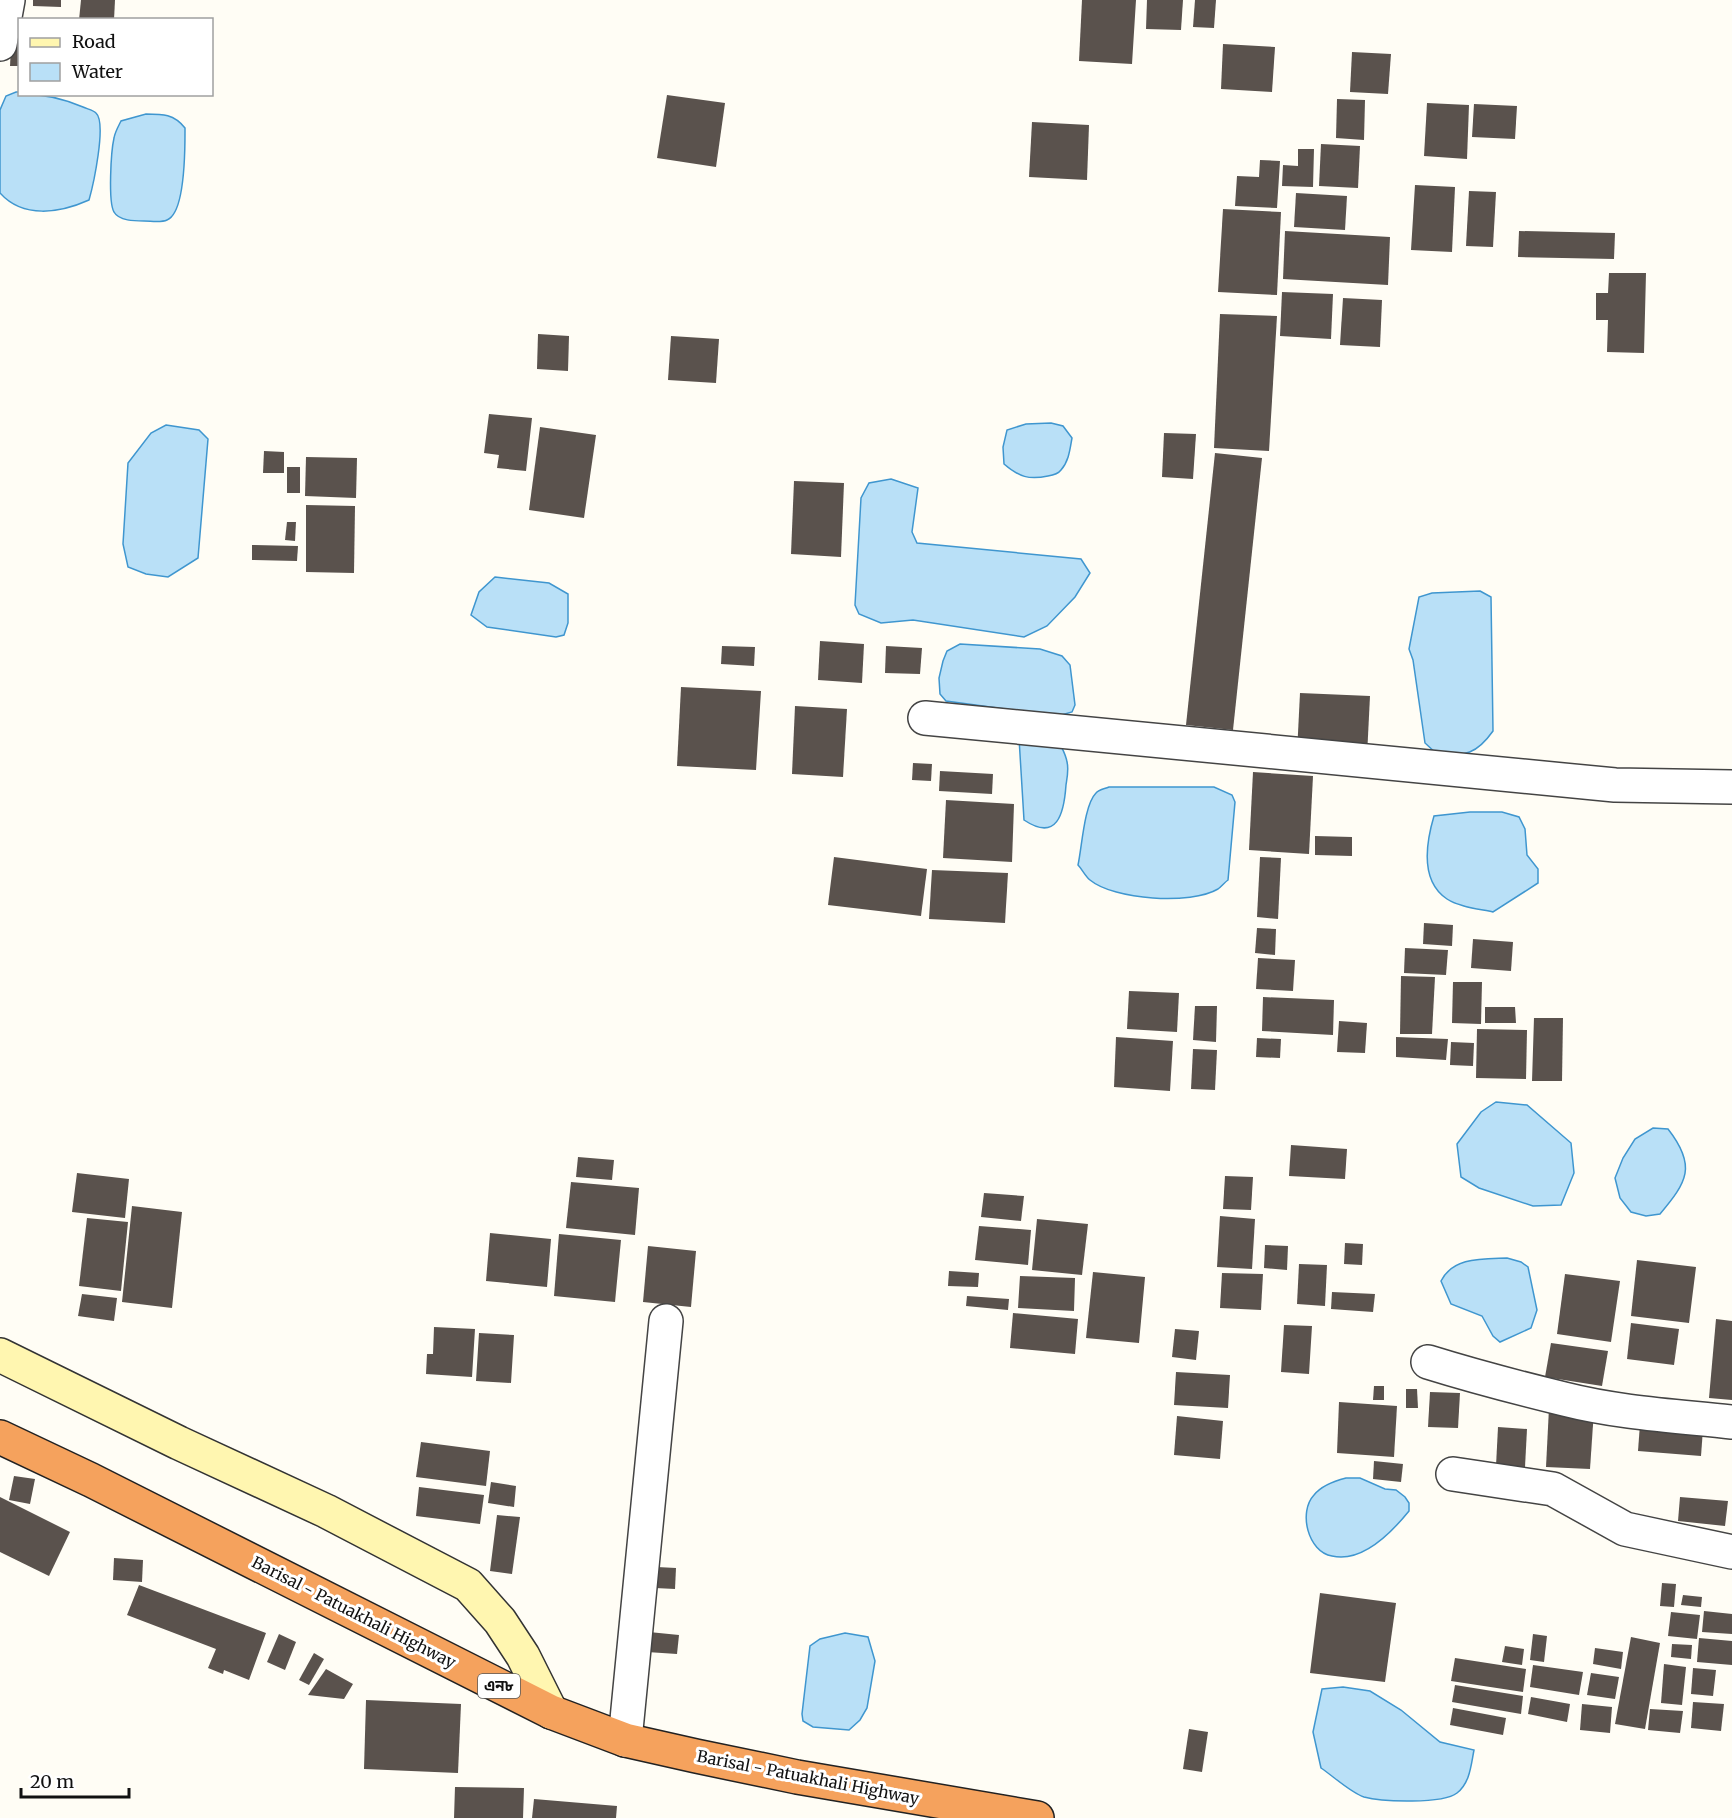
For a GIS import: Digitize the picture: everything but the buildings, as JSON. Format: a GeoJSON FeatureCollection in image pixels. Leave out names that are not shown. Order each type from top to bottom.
{"type":"FeatureCollection","features":[{"type":"Feature","properties":{"kind":"highway","name":"Barisal - Patuakhali Highway"},"geometry":{"type":"LineString","coordinates":[[0,1437],[91,1480],[551,1712],[626,1740],[797,1777],[1037,1818]]}},
{"type":"Feature","properties":{"kind":"street"},"geometry":{"type":"LineString","coordinates":[[0,44],[8,0]]}},
{"type":"Feature","properties":{"kind":"street"},"geometry":{"type":"LineString","coordinates":[[925,718],[1615,785],[1732,787]]}},
{"type":"Feature","properties":{"kind":"street"},"geometry":{"type":"LineString","coordinates":[[626,1740],[666,1321]]}},
{"type":"Feature","properties":{"kind":"street"},"geometry":{"type":"LineString","coordinates":[[0,1355],[179,1443],[326,1511],[468,1585],[489,1606],[512,1638],[551,1712]]}},
{"type":"Feature","properties":{"kind":"street"},"geometry":{"type":"LineString","coordinates":[[1428,1362],[1565,1400],[1732,1422]]}},
{"type":"Feature","properties":{"kind":"street"},"geometry":{"type":"LineString","coordinates":[[1453,1474],[1553,1489],[1625,1529],[1732,1552]]}},
{"type":"Feature","properties":{"kind":"water"},"geometry":{"type":"Polygon","coordinates":[[[18,92],[18,96],[44,96],[60,99],[96,113],[99,119],[100,141],[89,200],[66,208],[42,211],[20,207],[0,193],[0,110],[6,96],[18,92]]]}},
{"type":"Feature","properties":{"kind":"water"},"geometry":{"type":"Polygon","coordinates":[[[146,114],[168,116],[177,120],[185,128],[181,193],[173,215],[162,221],[123,219],[116,215],[112,206],[111,176],[115,134],[121,121],[146,114]]]}},
{"type":"Feature","properties":{"kind":"water"},"geometry":{"type":"Polygon","coordinates":[[[1051,423],[1063,426],[1072,438],[1067,459],[1059,472],[1054,475],[1030,477],[1020,475],[1004,464],[1003,447],[1007,430],[1026,424],[1051,423]]]}},
{"type":"Feature","properties":{"kind":"water"},"geometry":{"type":"Polygon","coordinates":[[[166,425],[199,430],[208,439],[198,558],[168,577],[146,574],[128,567],[123,544],[128,463],[151,433],[166,425]]]}},
{"type":"Feature","properties":{"kind":"water"},"geometry":{"type":"Polygon","coordinates":[[[891,479],[918,488],[912,532],[917,543],[1081,559],[1090,573],[1075,597],[1047,626],[1024,637],[913,620],[881,623],[859,614],[855,605],[861,498],[869,483],[891,479]]]}},
{"type":"Feature","properties":{"kind":"water"},"geometry":{"type":"Polygon","coordinates":[[[495,577],[549,583],[568,594],[568,623],[564,635],[556,637],[487,627],[471,615],[479,592],[495,577]]]}},
{"type":"Feature","properties":{"kind":"water"},"geometry":{"type":"Polygon","coordinates":[[[1480,591],[1491,597],[1493,731],[1481,745],[1470,752],[1438,755],[1425,743],[1413,660],[1409,649],[1419,597],[1432,593],[1480,591]]]}},
{"type":"Feature","properties":{"kind":"water"},"geometry":{"type":"Polygon","coordinates":[[[960,644],[1040,649],[1062,656],[1070,665],[1075,705],[1072,712],[1058,716],[946,701],[940,694],[939,678],[943,661],[947,651],[960,644]]]}},
{"type":"Feature","properties":{"kind":"water"},"geometry":{"type":"Polygon","coordinates":[[[1019,738],[1060,744],[1065,755],[1068,771],[1063,806],[1057,822],[1051,826],[1044,828],[1035,826],[1024,820],[1019,738]]]}},
{"type":"Feature","properties":{"kind":"water"},"geometry":{"type":"Polygon","coordinates":[[[1109,787],[1214,787],[1232,795],[1235,802],[1228,880],[1218,889],[1206,894],[1153,898],[1116,892],[1090,880],[1078,865],[1086,816],[1096,793],[1109,787]]]}},
{"type":"Feature","properties":{"kind":"water"},"geometry":{"type":"Polygon","coordinates":[[[1470,812],[1502,812],[1519,817],[1525,829],[1527,855],[1538,869],[1538,883],[1493,912],[1463,906],[1447,899],[1432,882],[1429,872],[1427,849],[1434,816],[1470,812]]]}},
{"type":"Feature","properties":{"kind":"water"},"geometry":{"type":"Polygon","coordinates":[[[1496,1102],[1527,1105],[1571,1143],[1574,1173],[1561,1205],[1533,1206],[1479,1188],[1461,1177],[1457,1144],[1481,1112],[1496,1102]]]}},
{"type":"Feature","properties":{"kind":"water"},"geometry":{"type":"Polygon","coordinates":[[[1653,1128],[1668,1129],[1683,1153],[1685,1173],[1677,1192],[1660,1214],[1646,1216],[1631,1212],[1620,1198],[1615,1178],[1623,1158],[1635,1139],[1653,1128]]]}},
{"type":"Feature","properties":{"kind":"water"},"geometry":{"type":"Polygon","coordinates":[[[1507,1258],[1521,1262],[1528,1267],[1537,1310],[1531,1328],[1500,1342],[1493,1336],[1482,1316],[1451,1304],[1441,1281],[1446,1273],[1461,1263],[1478,1259],[1507,1258]]]}},
{"type":"Feature","properties":{"kind":"water"},"geometry":{"type":"Polygon","coordinates":[[[1346,1478],[1360,1478],[1385,1489],[1396,1490],[1409,1503],[1409,1511],[1385,1536],[1365,1550],[1343,1557],[1332,1556],[1324,1553],[1312,1539],[1306,1521],[1307,1511],[1309,1502],[1321,1489],[1346,1478]]]}},
{"type":"Feature","properties":{"kind":"water"},"geometry":{"type":"Polygon","coordinates":[[[845,1633],[868,1637],[875,1661],[867,1708],[860,1720],[849,1730],[813,1727],[803,1721],[802,1714],[810,1646],[820,1639],[845,1633]]]}},
{"type":"Feature","properties":{"kind":"water"},"geometry":{"type":"Polygon","coordinates":[[[1343,1687],[1370,1691],[1401,1710],[1440,1742],[1474,1750],[1469,1773],[1461,1789],[1450,1797],[1439,1799],[1398,1801],[1373,1799],[1353,1792],[1321,1768],[1313,1732],[1322,1689],[1343,1687]]]}}]}
